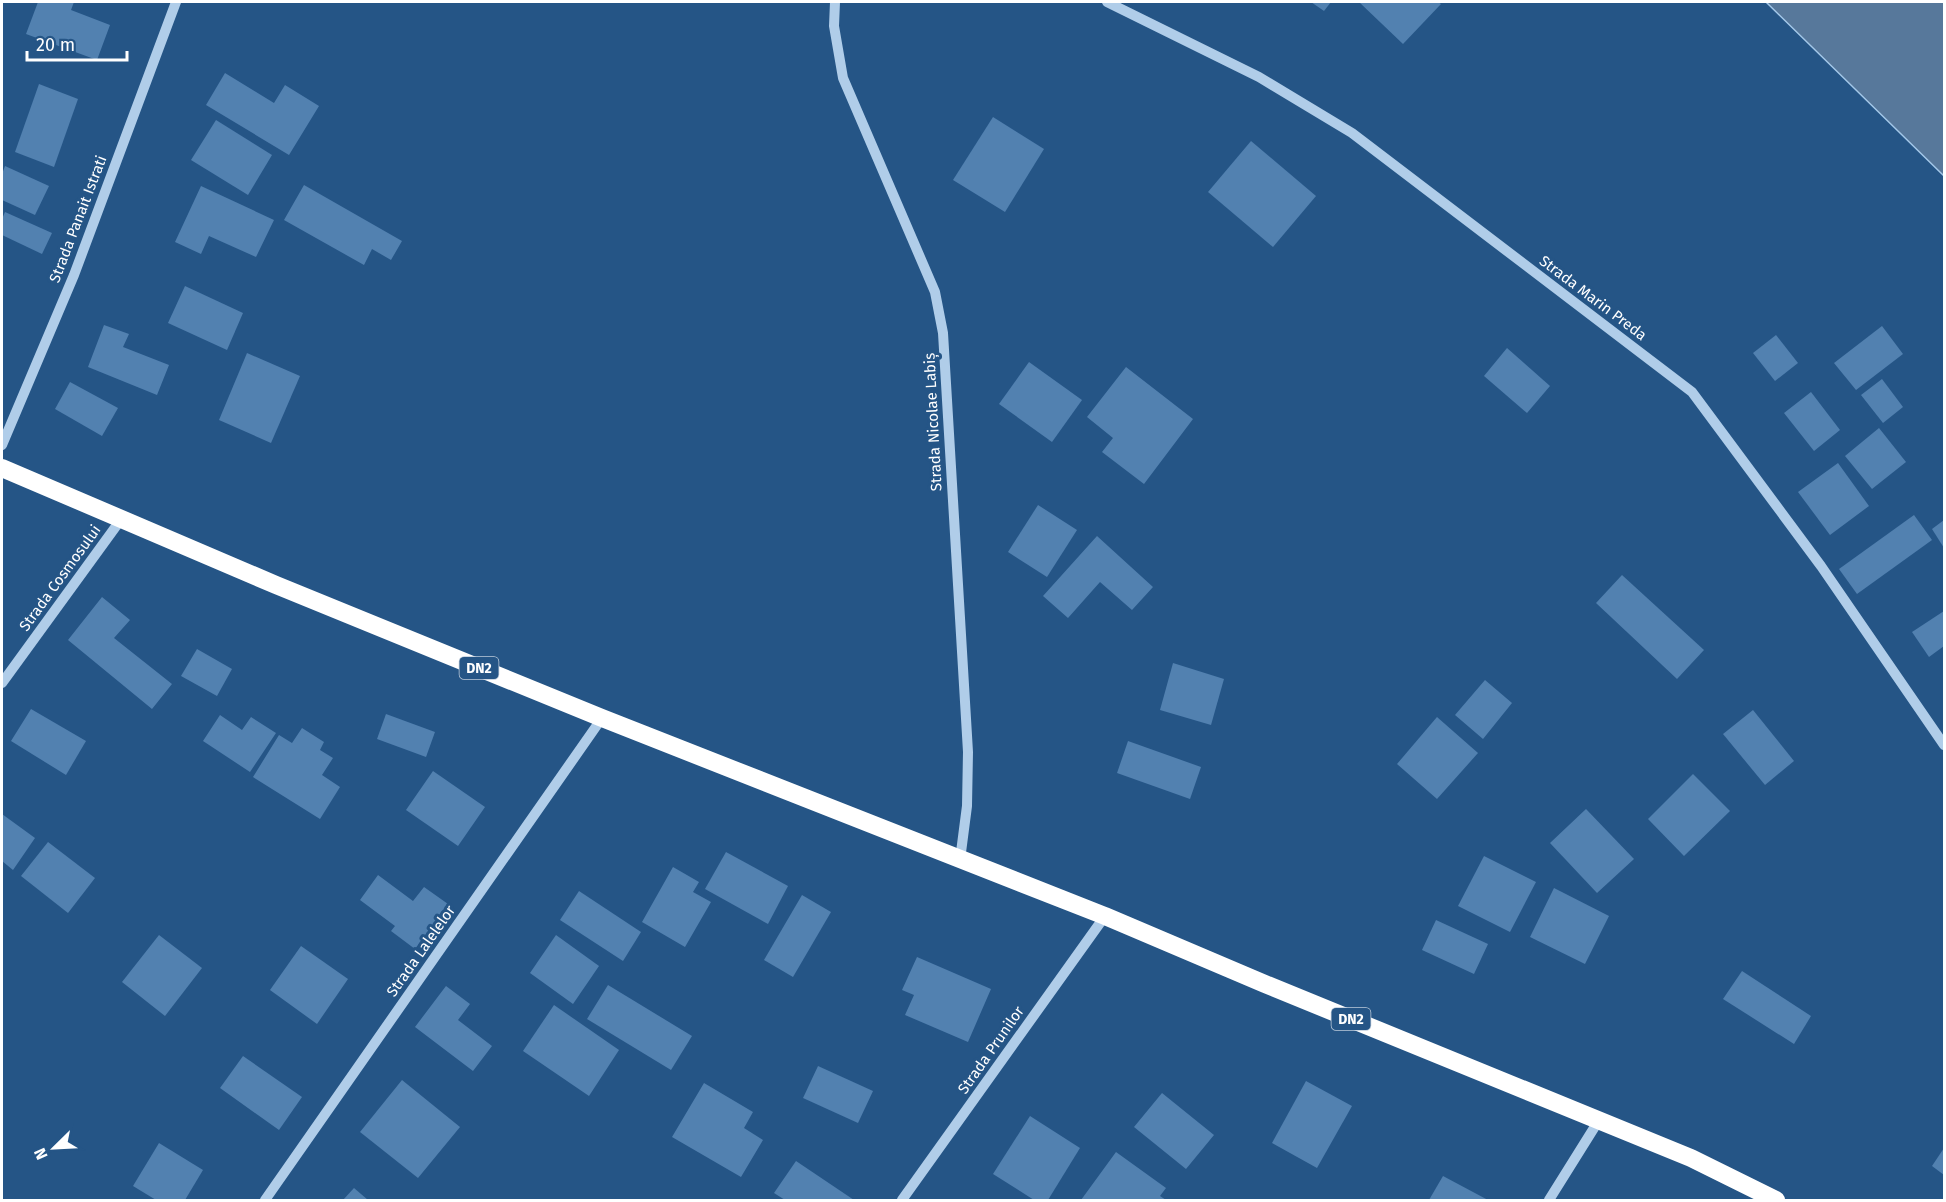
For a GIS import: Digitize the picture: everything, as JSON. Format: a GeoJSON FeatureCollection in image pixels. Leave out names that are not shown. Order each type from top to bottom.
{"type":"FeatureCollection","features":[{"type":"Feature","properties":{"kind":"highway","name":"DN2"},"geometry":{"type":"LineString","coordinates":[[2,468],[287,589],[602,718],[1105,916],[1691,1158],[1776,1200]]}},
{"type":"Feature","properties":{"kind":"street","name":"Strada Panait Istrati"},"geometry":{"type":"LineString","coordinates":[[2,445],[74,275],[176,2]]}},
{"type":"Feature","properties":{"kind":"street","name":"Strada Nicolae Labiș"},"geometry":{"type":"LineString","coordinates":[[835,2],[834,26],[843,78],[935,292],[943,333],[968,752],[967,806],[960,860]]}},
{"type":"Feature","properties":{"kind":"street","name":"Strada Marin Preda"},"geometry":{"type":"LineString","coordinates":[[1107,2],[1259,77],[1352,133],[1692,392],[1821,566],[1944,745]]}},
{"type":"Feature","properties":{"kind":"street","name":"Strada Cosmosului"},"geometry":{"type":"LineString","coordinates":[[2,683],[122,518]]}},
{"type":"Feature","properties":{"kind":"street","name":"Strada Lalelelor"},"geometry":{"type":"LineString","coordinates":[[265,1200],[602,718]]}},
{"type":"Feature","properties":{"kind":"street","name":"Strada Prunilor"},"geometry":{"type":"LineString","coordinates":[[902,1200],[1105,916]]}},
{"type":"Feature","properties":{"kind":"street"},"geometry":{"type":"LineString","coordinates":[[1550,1200],[1599,1120]]}},
{"type":"Feature","properties":{"kind":"water"},"geometry":{"type":"Polygon","coordinates":[[[1766,2],[1944,2],[1944,176],[1766,2]]]}},
{"type":"Feature","properties":{"kind":"building"},"geometry":{"type":"Polygon","coordinates":[[[38,2],[74,2],[71,10],[110,25],[97,60],[26,34],[38,2]]]}},
{"type":"Feature","properties":{"kind":"building"},"geometry":{"type":"Polygon","coordinates":[[[1311,2],[1331,2],[1324,11],[1311,2]]]}},
{"type":"Feature","properties":{"kind":"building"},"geometry":{"type":"Polygon","coordinates":[[[1359,2],[1438,2],[1441,4],[1403,44],[1359,2]]]}},
{"type":"Feature","properties":{"kind":"building"},"geometry":{"type":"Polygon","coordinates":[[[225,73],[274,103],[285,85],[319,106],[289,155],[206,105],[225,73]]]}},
{"type":"Feature","properties":{"kind":"building"},"geometry":{"type":"Polygon","coordinates":[[[39,84],[78,99],[54,167],[15,152],[39,84]]]}},
{"type":"Feature","properties":{"kind":"building"},"geometry":{"type":"Polygon","coordinates":[[[993,117],[1044,149],[1005,212],[953,180],[993,117]]]}},
{"type":"Feature","properties":{"kind":"building"},"geometry":{"type":"Polygon","coordinates":[[[216,120],[272,155],[248,195],[191,160],[216,120]]]}},
{"type":"Feature","properties":{"kind":"building"},"geometry":{"type":"Polygon","coordinates":[[[1251,141],[1316,196],[1273,247],[1208,192],[1251,141]]]}},
{"type":"Feature","properties":{"kind":"building"},"geometry":{"type":"Polygon","coordinates":[[[5,166],[49,186],[35,215],[2,200],[2,174],[5,166]]]}},
{"type":"Feature","properties":{"kind":"building"},"geometry":{"type":"Polygon","coordinates":[[[304,185],[402,241],[391,260],[372,249],[364,265],[284,220],[304,185]]]}},
{"type":"Feature","properties":{"kind":"building"},"geometry":{"type":"Polygon","coordinates":[[[201,186],[274,220],[256,257],[209,236],[201,254],[175,242],[201,186]]]}},
{"type":"Feature","properties":{"kind":"building"},"geometry":{"type":"Polygon","coordinates":[[[5,212],[52,233],[42,254],[2,235],[2,219],[5,212]]]}},
{"type":"Feature","properties":{"kind":"building"},"geometry":{"type":"Polygon","coordinates":[[[185,286],[243,313],[227,350],[168,323],[185,286]]]}},
{"type":"Feature","properties":{"kind":"building"},"geometry":{"type":"Polygon","coordinates":[[[104,325],[129,334],[123,347],[169,365],[157,395],[88,367],[104,325]]]}},
{"type":"Feature","properties":{"kind":"building"},"geometry":{"type":"Polygon","coordinates":[[[1882,326],[1903,354],[1856,390],[1834,363],[1882,326]]]}},
{"type":"Feature","properties":{"kind":"building"},"geometry":{"type":"Polygon","coordinates":[[[1776,335],[1798,363],[1775,381],[1753,353],[1776,335]]]}},
{"type":"Feature","properties":{"kind":"building"},"geometry":{"type":"Polygon","coordinates":[[[1507,348],[1550,386],[1527,413],[1484,376],[1507,348]]]}},
{"type":"Feature","properties":{"kind":"building"},"geometry":{"type":"Polygon","coordinates":[[[247,353],[300,376],[271,443],[219,420],[247,353]]]}},
{"type":"Feature","properties":{"kind":"building"},"geometry":{"type":"Polygon","coordinates":[[[1029,362],[1082,400],[1052,442],[999,404],[1029,362]]]}},
{"type":"Feature","properties":{"kind":"building"},"geometry":{"type":"Polygon","coordinates":[[[1126,367],[1193,419],[1144,484],[1102,452],[1113,438],[1087,417],[1126,367]]]}},
{"type":"Feature","properties":{"kind":"building"},"geometry":{"type":"Polygon","coordinates":[[[1882,379],[1903,407],[1883,423],[1861,395],[1882,379]]]}},
{"type":"Feature","properties":{"kind":"building"},"geometry":{"type":"Polygon","coordinates":[[[70,382],[118,408],[102,436],[55,409],[70,382]]]}},
{"type":"Feature","properties":{"kind":"building"},"geometry":{"type":"Polygon","coordinates":[[[1811,392],[1840,430],[1814,451],[1784,413],[1811,392]]]}},
{"type":"Feature","properties":{"kind":"building"},"geometry":{"type":"Polygon","coordinates":[[[1879,428],[1906,462],[1872,489],[1845,456],[1879,428]]]}},
{"type":"Feature","properties":{"kind":"building"},"geometry":{"type":"Polygon","coordinates":[[[1838,463],[1869,506],[1830,535],[1798,492],[1838,463]]]}},
{"type":"Feature","properties":{"kind":"building"},"geometry":{"type":"Polygon","coordinates":[[[1038,505],[1077,530],[1047,577],[1008,552],[1038,505]]]}},
{"type":"Feature","properties":{"kind":"building"},"geometry":{"type":"Polygon","coordinates":[[[1914,515],[1932,540],[1857,594],[1839,569],[1914,515]]]}},
{"type":"Feature","properties":{"kind":"building"},"geometry":{"type":"Polygon","coordinates":[[[1944,520],[1944,548],[1932,529],[1944,520]]]}},
{"type":"Feature","properties":{"kind":"building"},"geometry":{"type":"Polygon","coordinates":[[[1097,536],[1153,587],[1132,610],[1100,582],[1068,618],[1043,596],[1097,536]]]}},
{"type":"Feature","properties":{"kind":"building"},"geometry":{"type":"Polygon","coordinates":[[[1622,575],[1704,650],[1677,679],[1596,603],[1622,575]]]}},
{"type":"Feature","properties":{"kind":"building"},"geometry":{"type":"Polygon","coordinates":[[[102,597],[130,620],[114,638],[172,684],[152,709],[68,640],[102,597]]]}},
{"type":"Feature","properties":{"kind":"building"},"geometry":{"type":"Polygon","coordinates":[[[1944,611],[1944,646],[1929,657],[1912,632],[1944,611]]]}},
{"type":"Feature","properties":{"kind":"building"},"geometry":{"type":"Polygon","coordinates":[[[197,649],[232,669],[217,696],[181,676],[197,649]]]}},
{"type":"Feature","properties":{"kind":"building"},"geometry":{"type":"Polygon","coordinates":[[[1173,663],[1224,679],[1211,725],[1160,710],[1173,663]]]}},
{"type":"Feature","properties":{"kind":"building"},"geometry":{"type":"Polygon","coordinates":[[[1485,680],[1512,703],[1483,739],[1455,715],[1485,680]]]}},
{"type":"Feature","properties":{"kind":"building"},"geometry":{"type":"Polygon","coordinates":[[[31,709],[86,741],[66,775],[11,741],[31,709]]]}},
{"type":"Feature","properties":{"kind":"building"},"geometry":{"type":"Polygon","coordinates":[[[1753,710],[1794,761],[1765,785],[1723,734],[1753,710]]]}},
{"type":"Feature","properties":{"kind":"building"},"geometry":{"type":"Polygon","coordinates":[[[386,714],[435,732],[426,757],[377,739],[386,714]]]}},
{"type":"Feature","properties":{"kind":"building"},"geometry":{"type":"Polygon","coordinates":[[[220,715],[242,730],[251,717],[276,733],[250,772],[203,741],[220,715]]]}},
{"type":"Feature","properties":{"kind":"building"},"geometry":{"type":"Polygon","coordinates":[[[1437,717],[1478,753],[1437,799],[1397,764],[1437,717]]]}},
{"type":"Feature","properties":{"kind":"building"},"geometry":{"type":"Polygon","coordinates":[[[302,728],[324,742],[320,750],[333,758],[322,775],[340,787],[320,819],[253,777],[279,735],[292,743],[302,728]]]}},
{"type":"Feature","properties":{"kind":"building"},"geometry":{"type":"Polygon","coordinates":[[[1128,741],[1201,767],[1190,799],[1117,773],[1128,741]]]}},
{"type":"Feature","properties":{"kind":"building"},"geometry":{"type":"Polygon","coordinates":[[[433,771],[485,807],[458,846],[406,810],[433,771]]]}},
{"type":"Feature","properties":{"kind":"building"},"geometry":{"type":"Polygon","coordinates":[[[1693,774],[1730,811],[1684,856],[1648,819],[1693,774]]]}},
{"type":"Feature","properties":{"kind":"building"},"geometry":{"type":"Polygon","coordinates":[[[1586,809],[1634,859],[1597,893],[1550,843],[1586,809]]]}},
{"type":"Feature","properties":{"kind":"building"},"geometry":{"type":"Polygon","coordinates":[[[2,814],[35,838],[13,870],[2,861],[2,814]]]}},
{"type":"Feature","properties":{"kind":"building"},"geometry":{"type":"Polygon","coordinates":[[[48,842],[95,878],[68,913],[21,876],[48,842]]]}},
{"type":"Feature","properties":{"kind":"building"},"geometry":{"type":"Polygon","coordinates":[[[726,852],[788,886],[768,924],[705,889],[726,852]]]}},
{"type":"Feature","properties":{"kind":"building"},"geometry":{"type":"Polygon","coordinates":[[[1484,856],[1536,882],[1510,932],[1458,906],[1484,856]]]}},
{"type":"Feature","properties":{"kind":"building"},"geometry":{"type":"Polygon","coordinates":[[[673,867],[699,882],[693,892],[711,902],[685,947],[642,922],[673,867]]]}},
{"type":"Feature","properties":{"kind":"building"},"geometry":{"type":"Polygon","coordinates":[[[378,875],[413,901],[424,887],[448,904],[415,949],[391,931],[395,926],[360,900],[378,875]]]}},
{"type":"Feature","properties":{"kind":"building"},"geometry":{"type":"Polygon","coordinates":[[[1554,888],[1609,916],[1585,964],[1530,937],[1554,888]]]}},
{"type":"Feature","properties":{"kind":"building"},"geometry":{"type":"Polygon","coordinates":[[[579,891],[641,932],[623,961],[560,920],[579,891]]]}},
{"type":"Feature","properties":{"kind":"building"},"geometry":{"type":"Polygon","coordinates":[[[802,895],[831,912],[793,977],[764,960],[802,895]]]}},
{"type":"Feature","properties":{"kind":"building"},"geometry":{"type":"Polygon","coordinates":[[[1436,920],[1488,944],[1474,974],[1422,950],[1436,920]]]}},
{"type":"Feature","properties":{"kind":"building"},"geometry":{"type":"Polygon","coordinates":[[[159,935],[202,968],[165,1016],[122,982],[159,935]]]}},
{"type":"Feature","properties":{"kind":"building"},"geometry":{"type":"Polygon","coordinates":[[[556,935],[599,966],[573,1004],[530,973],[556,935]]]}},
{"type":"Feature","properties":{"kind":"building"},"geometry":{"type":"Polygon","coordinates":[[[301,946],[348,979],[317,1024],[270,990],[301,946]]]}},
{"type":"Feature","properties":{"kind":"building"},"geometry":{"type":"Polygon","coordinates":[[[917,957],[991,989],[968,1042],[905,1015],[914,995],[902,990],[917,957]]]}},
{"type":"Feature","properties":{"kind":"building"},"geometry":{"type":"Polygon","coordinates":[[[1742,971],[1811,1016],[1794,1044],[1723,999],[1742,971]]]}},
{"type":"Feature","properties":{"kind":"building"},"geometry":{"type":"Polygon","coordinates":[[[608,985],[692,1036],[671,1070],[587,1019],[608,985]]]}},
{"type":"Feature","properties":{"kind":"building"},"geometry":{"type":"Polygon","coordinates":[[[446,986],[470,1004],[458,1020],[492,1046],[473,1071],[415,1027],[446,986]]]}},
{"type":"Feature","properties":{"kind":"building"},"geometry":{"type":"Polygon","coordinates":[[[554,1005],[619,1050],[589,1096],[523,1051],[554,1005]]]}},
{"type":"Feature","properties":{"kind":"building"},"geometry":{"type":"Polygon","coordinates":[[[243,1056],[302,1097],[279,1130],[220,1088],[243,1056]]]}},
{"type":"Feature","properties":{"kind":"building"},"geometry":{"type":"Polygon","coordinates":[[[818,1066],[873,1091],[858,1123],[803,1098],[818,1066]]]}},
{"type":"Feature","properties":{"kind":"building"},"geometry":{"type":"Polygon","coordinates":[[[402,1080],[460,1127],[418,1178],[360,1132],[402,1080]]]}},
{"type":"Feature","properties":{"kind":"building"},"geometry":{"type":"Polygon","coordinates":[[[1306,1081],[1352,1106],[1317,1168],[1272,1143],[1306,1081]]]}},
{"type":"Feature","properties":{"kind":"building"},"geometry":{"type":"Polygon","coordinates":[[[704,1083],[753,1112],[744,1128],[763,1140],[741,1177],[672,1137],[704,1083]]]}},
{"type":"Feature","properties":{"kind":"building"},"geometry":{"type":"Polygon","coordinates":[[[1162,1093],[1214,1135],[1186,1169],[1134,1127],[1162,1093]]]}},
{"type":"Feature","properties":{"kind":"building"},"geometry":{"type":"Polygon","coordinates":[[[1030,1116],[1080,1148],[1048,1200],[1034,1200],[993,1174],[1030,1116]]]}},
{"type":"Feature","properties":{"kind":"building"},"geometry":{"type":"Polygon","coordinates":[[[159,1143],[203,1170],[185,1200],[156,1200],[133,1186],[159,1143]]]}},
{"type":"Feature","properties":{"kind":"building"},"geometry":{"type":"Polygon","coordinates":[[[1944,1148],[1944,1175],[1932,1166],[1944,1148]]]}},
{"type":"Feature","properties":{"kind":"building"},"geometry":{"type":"Polygon","coordinates":[[[1116,1152],[1166,1188],[1160,1196],[1166,1200],[1081,1200],[1116,1152]]]}},
{"type":"Feature","properties":{"kind":"building"},"geometry":{"type":"Polygon","coordinates":[[[796,1161],[854,1200],[785,1200],[774,1193],[796,1161]]]}},
{"type":"Feature","properties":{"kind":"building"},"geometry":{"type":"Polygon","coordinates":[[[1443,1176],[1488,1200],[1429,1200],[1443,1176]]]}},
{"type":"Feature","properties":{"kind":"building"},"geometry":{"type":"Polygon","coordinates":[[[354,1188],[368,1200],[343,1200],[354,1188]]]}}]}
